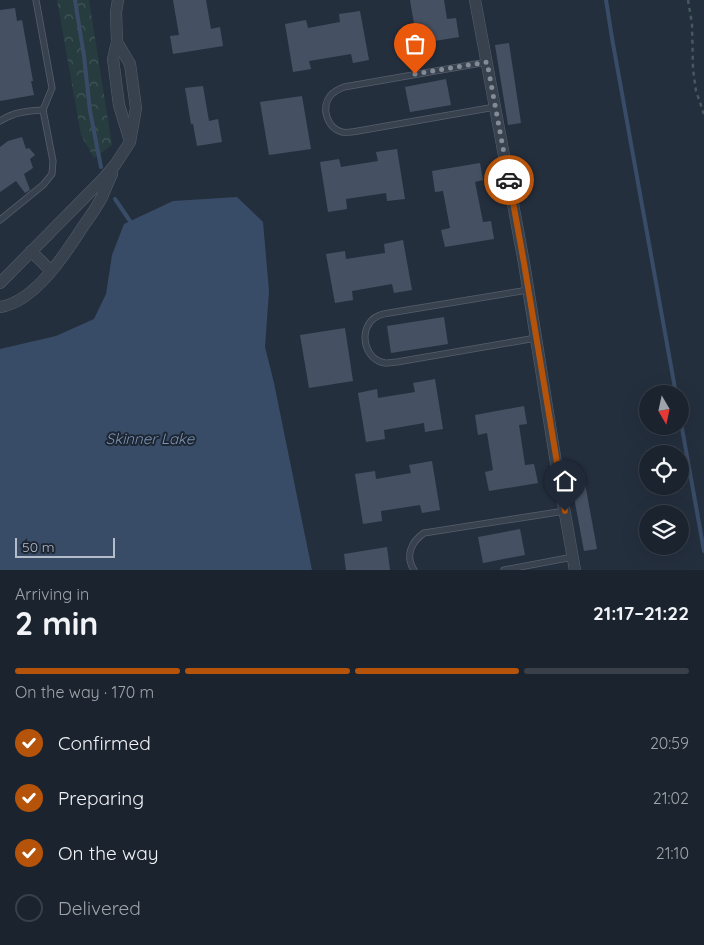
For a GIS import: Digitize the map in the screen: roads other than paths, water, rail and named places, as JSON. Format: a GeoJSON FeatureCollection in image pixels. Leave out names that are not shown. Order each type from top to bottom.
{"type":"FeatureCollection","features":[{"type":"Feature","properties":{"kind":"street"},"geometry":{"type":"LineString","coordinates":[[118,0],[116,12],[117,42],[112,59],[119,105],[130,142]]}},
{"type":"Feature","properties":{"kind":"street"},"geometry":{"type":"LineString","coordinates":[[475,0],[528,290],[575,570]]}},
{"type":"Feature","properties":{"kind":"street"},"geometry":{"type":"LineString","coordinates":[[0,307],[19,300],[31,291],[63,258],[101,199],[115,165],[130,142],[136,108],[133,84],[130,64],[117,42]]}},
{"type":"Feature","properties":{"kind":"street"},"geometry":{"type":"LineString","coordinates":[[0,283],[115,165]]}},
{"type":"Feature","properties":{"kind":"street"},"geometry":{"type":"LineString","coordinates":[[31,251],[51,271]]}},
{"type":"Feature","properties":{"kind":"lane"},"geometry":{"type":"LineString","coordinates":[[0,220],[43,185],[52,174],[53,162],[43,110],[52,88],[36,0]]}},
{"type":"Feature","properties":{"kind":"lane"},"geometry":{"type":"LineString","coordinates":[[487,62],[344,87],[331,94],[327,100],[325,110],[332,126],[344,133],[495,107]]}},
{"type":"Feature","properties":{"kind":"lane"},"geometry":{"type":"LineString","coordinates":[[0,120],[9,115],[43,110]]}},
{"type":"Feature","properties":{"kind":"lane"},"geometry":{"type":"LineString","coordinates":[[528,290],[377,316],[366,328],[366,344],[370,354],[385,363],[536,338]]}},
{"type":"Feature","properties":{"kind":"lane"},"geometry":{"type":"LineString","coordinates":[[414,570],[410,564],[410,552],[417,538],[424,533],[565,511]]}},
{"type":"Feature","properties":{"kind":"lane"},"geometry":{"type":"LineString","coordinates":[[504,570],[573,557]]}},
{"type":"Feature","properties":{"kind":"water","name":"Skinner Lake"},"geometry":{"type":"Polygon","coordinates":[[[237,197],[263,222],[269,291],[265,347],[312,570],[0,570],[0,349],[56,336],[94,319],[106,294],[112,255],[124,224],[173,201],[237,197]]]}},
{"type":"Feature","properties":{"kind":"waterway"},"geometry":{"type":"LineString","coordinates":[[75,0],[90,111],[101,167]]}},
{"type":"Feature","properties":{"kind":"waterway"},"geometry":{"type":"LineString","coordinates":[[606,0],[674,385]]}},
{"type":"Feature","properties":{"kind":"waterway"},"geometry":{"type":"LineString","coordinates":[[115,199],[130,221]]}},
{"type":"Feature","properties":{"kind":"waterway"},"geometry":{"type":"LineString","coordinates":[[683,435],[704,551]]}}]}
